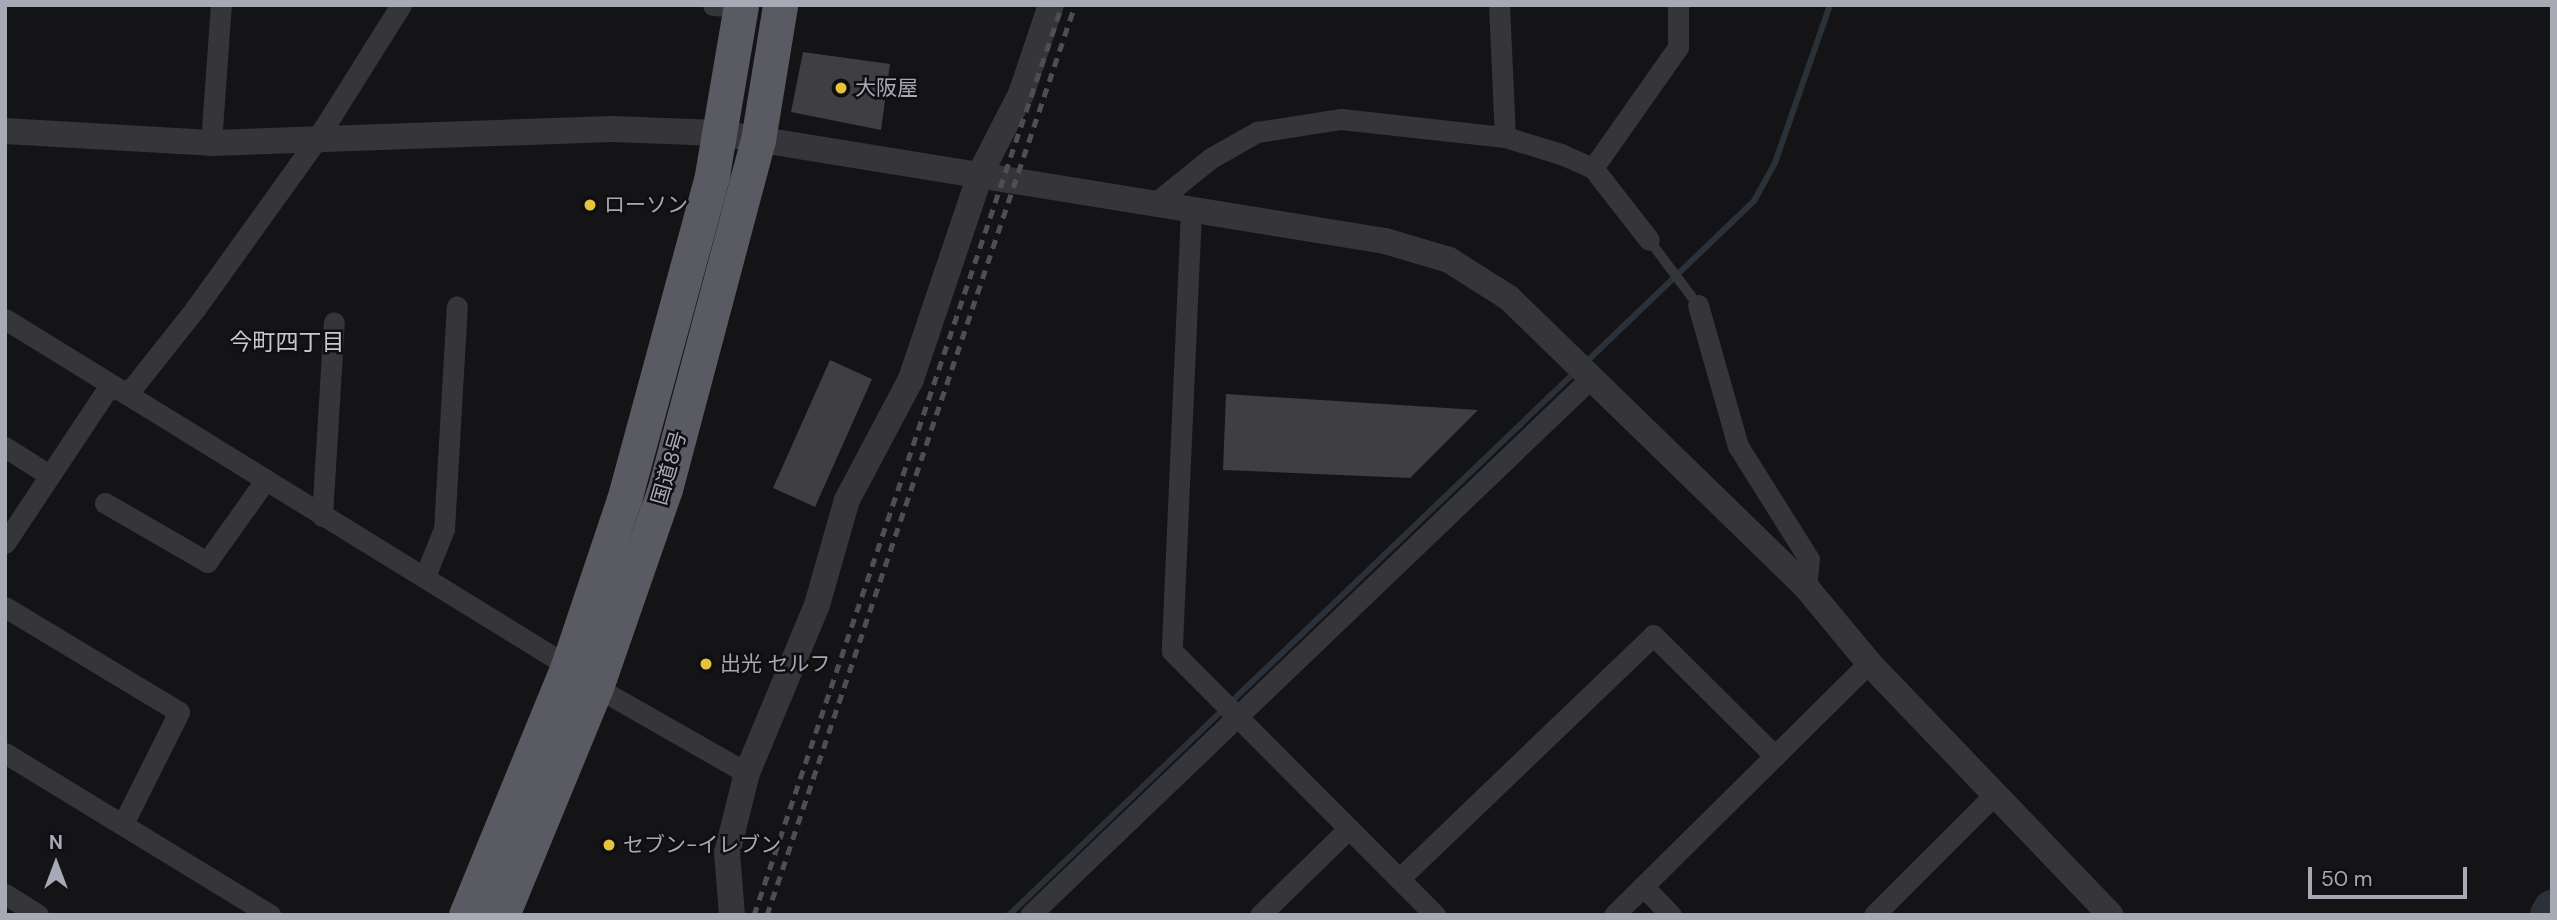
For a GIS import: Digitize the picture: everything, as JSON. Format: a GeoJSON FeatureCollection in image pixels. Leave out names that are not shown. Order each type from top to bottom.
{"type":"FeatureCollection","features":[{"type":"Feature","properties":{"kind":"highway","name":"国道8号"},"geometry":{"type":"LineString","coordinates":[[502,915],[596,687],[664,489],[758,140],[780,5]]}},
{"type":"Feature","properties":{"kind":"highway","name":"国道8号"},"geometry":{"type":"LineString","coordinates":[[466,915],[568,666],[624,500],[719,133],[732,6]]}},
{"type":"Feature","properties":{"kind":"street"},"geometry":{"type":"LineString","coordinates":[[211,143],[221,5]]}},
{"type":"Feature","properties":{"kind":"street"},"geometry":{"type":"LineString","coordinates":[[108,388],[130,391],[315,142],[401,5]]}},
{"type":"Feature","properties":{"kind":"street"},"geometry":{"type":"LineString","coordinates":[[732,915],[727,853],[747,774],[817,605],[847,500],[911,379],[981,172],[1021,94],[1051,5]]}},
{"type":"Feature","properties":{"kind":"street"},"geometry":{"type":"LineString","coordinates":[[1499,5],[1505,137]]}},
{"type":"Feature","properties":{"kind":"street"},"geometry":{"type":"LineString","coordinates":[[1593,168],[1678,47],[1678,5]]}},
{"type":"Feature","properties":{"kind":"street"},"geometry":{"type":"LineString","coordinates":[[1154,204],[1257,132],[1341,119],[1505,137],[1593,168],[1649,240]]}},
{"type":"Feature","properties":{"kind":"street"},"geometry":{"type":"LineString","coordinates":[[5,131],[211,143],[315,142],[612,129],[719,133],[981,172],[1154,204],[1385,241],[1449,260],[1509,298],[1593,376],[1806,587],[1869,663],[1993,796],[2110,915]]}},
{"type":"Feature","properties":{"kind":"street"},"geometry":{"type":"LineString","coordinates":[[1191,210],[1172,651],[1435,915]]}},
{"type":"Feature","properties":{"kind":"street"},"geometry":{"type":"LineString","coordinates":[[1698,305],[1738,446],[1809,559],[1806,587]]}},
{"type":"Feature","properties":{"kind":"street"},"geometry":{"type":"LineString","coordinates":[[425,576],[444,529],[457,306]]}},
{"type":"Feature","properties":{"kind":"street"},"geometry":{"type":"LineString","coordinates":[[5,319],[108,388],[425,576],[568,666]]}},
{"type":"Feature","properties":{"kind":"street"},"geometry":{"type":"LineString","coordinates":[[322,516],[334,322]]}},
{"type":"Feature","properties":{"kind":"street"},"geometry":{"type":"LineString","coordinates":[[1030,915],[1239,718],[1593,376]]}},
{"type":"Feature","properties":{"kind":"street"},"geometry":{"type":"LineString","coordinates":[[5,543],[108,388]]}},
{"type":"Feature","properties":{"kind":"street"},"geometry":{"type":"LineString","coordinates":[[5,447],[49,475]]}},
{"type":"Feature","properties":{"kind":"street"},"geometry":{"type":"LineString","coordinates":[[105,503],[207,562],[264,482]]}},
{"type":"Feature","properties":{"kind":"street"},"geometry":{"type":"LineString","coordinates":[[5,607],[179,712],[123,824]]}},
{"type":"Feature","properties":{"kind":"street"},"geometry":{"type":"LineString","coordinates":[[1399,879],[1653,635],[1776,756]]}},
{"type":"Feature","properties":{"kind":"street"},"geometry":{"type":"LineString","coordinates":[[1614,915],[1869,663]]}},
{"type":"Feature","properties":{"kind":"street"},"geometry":{"type":"LineString","coordinates":[[596,687],[747,774]]}},
{"type":"Feature","properties":{"kind":"street"},"geometry":{"type":"LineString","coordinates":[[5,753],[270,915]]}},
{"type":"Feature","properties":{"kind":"street"},"geometry":{"type":"LineString","coordinates":[[1874,915],[1993,796]]}},
{"type":"Feature","properties":{"kind":"street"},"geometry":{"type":"LineString","coordinates":[[1261,914],[1349,828]]}},
{"type":"Feature","properties":{"kind":"street"},"geometry":{"type":"LineString","coordinates":[[1643,886],[1671,915]]}},
{"type":"Feature","properties":{"kind":"street"},"geometry":{"type":"LineString","coordinates":[[5,894],[38,915]]}},
{"type":"Feature","properties":{"kind":"lane"},"geometry":{"type":"LineString","coordinates":[[1649,240],[1698,305]]}},
{"type":"Feature","properties":{"kind":"building","name":"大阪屋"},"geometry":{"type":"Polygon","coordinates":[[[803,52],[890,64],[881,130],[791,112],[803,52]]]}},
{"type":"Feature","properties":{"kind":"building"},"geometry":{"type":"Polygon","coordinates":[[[830,360],[872,379],[815,507],[773,488],[830,360]]]}},
{"type":"Feature","properties":{"kind":"building"},"geometry":{"type":"Polygon","coordinates":[[[1226,394],[1478,410],[1410,478],[1223,470],[1226,394]]]}},
{"type":"Feature","properties":{"kind":"waterway"},"geometry":{"type":"LineString","coordinates":[[1584,364],[1754,201],[1775,163],[1830,5]]}},
{"type":"Feature","properties":{"kind":"waterway"},"geometry":{"type":"LineString","coordinates":[[1009,915],[1576,371]]}},
{"type":"Feature","properties":{"kind":"waterway"},"geometry":{"type":"LineString","coordinates":[[2549,915],[2552,909]]}},
{"type":"Feature","properties":{"kind":"railway"},"geometry":{"type":"LineString","coordinates":[[754,915],[1062,5]]}},
{"type":"Feature","properties":{"kind":"railway"},"geometry":{"type":"LineString","coordinates":[[767,915],[1075,5]]}},
{"type":"Feature","properties":{"kind":"place","name":"大阪屋"},"geometry":{"type":"Point","coordinates":[841,88]}},
{"type":"Feature","properties":{"kind":"place","name":"ローソン"},"geometry":{"type":"Point","coordinates":[590,205]}},
{"type":"Feature","properties":{"kind":"place","name":"出光 セルフ"},"geometry":{"type":"Point","coordinates":[706,664]}},
{"type":"Feature","properties":{"kind":"place","name":"セブン-イレブン"},"geometry":{"type":"Point","coordinates":[609,845]}},
{"type":"Feature","properties":{"kind":"district","name":"今町四丁目"},"geometry":{"type":"Point","coordinates":[287,342]}}]}
